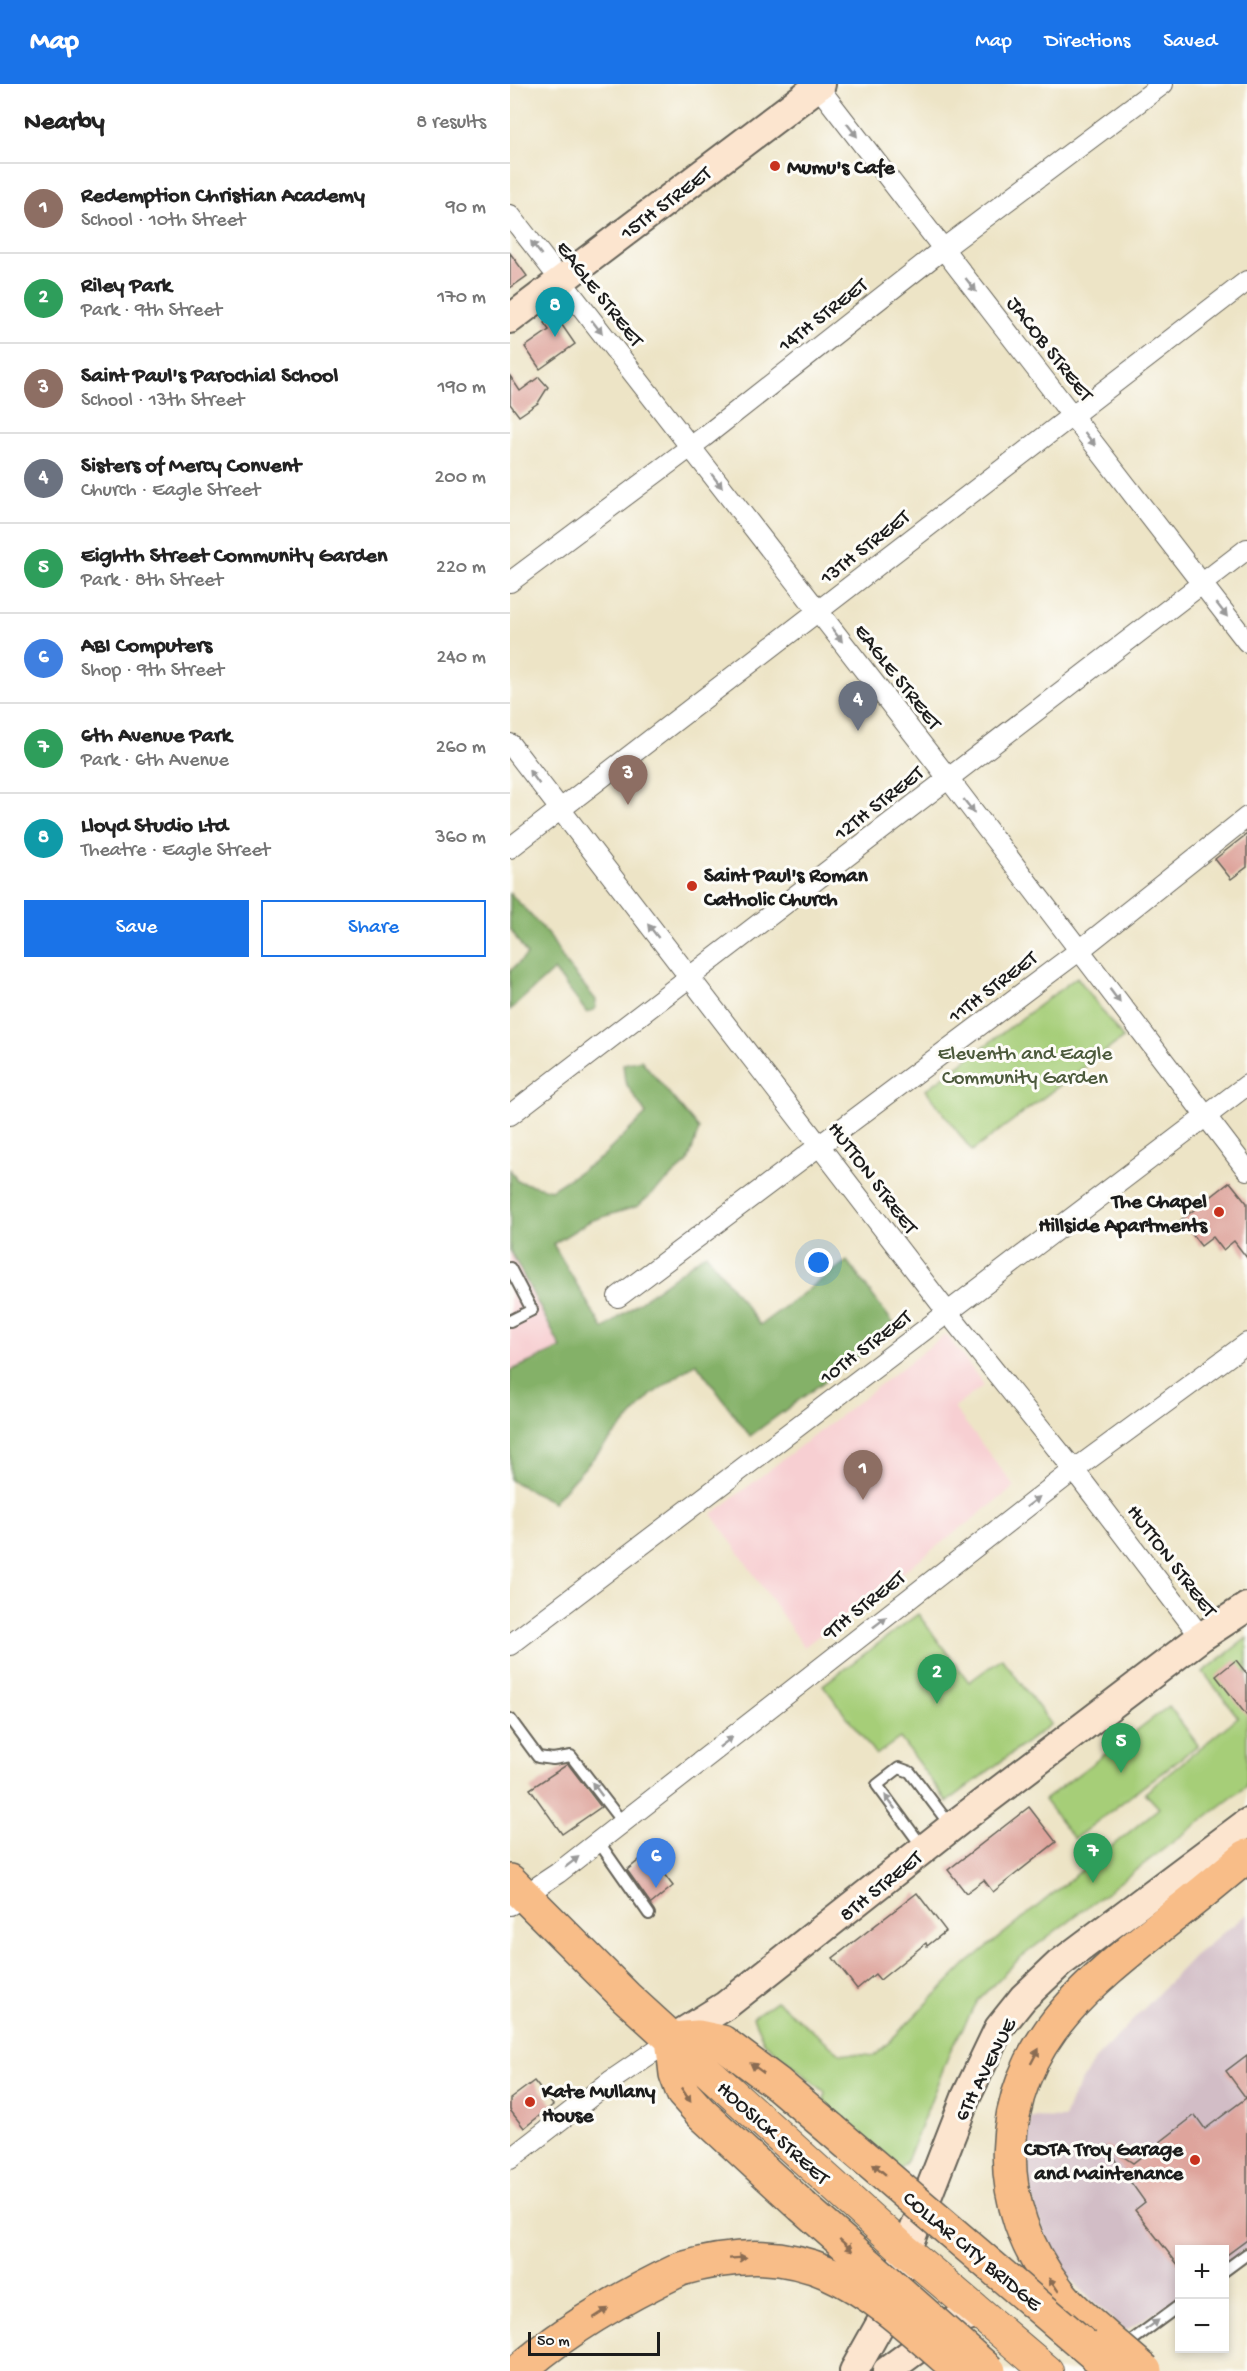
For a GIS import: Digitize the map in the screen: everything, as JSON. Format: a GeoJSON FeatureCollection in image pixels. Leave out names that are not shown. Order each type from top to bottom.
{"type":"FeatureCollection","features":[{"type":"Feature","properties":{"kind":"highway"},"geometry":{"type":"LineString","coordinates":[[1144,2371],[1058,2292],[1041,2267],[1027,2240],[1009,2181],[1008,2139],[1013,2110],[1022,2082],[1035,2055],[1065,2012],[1114,1965],[1247,1856]]}},
{"type":"Feature","properties":{"kind":"highway"},"geometry":{"type":"LineString","coordinates":[[1176,1914],[1247,1868]]}},
{"type":"Feature","properties":{"kind":"highway","name":"HOOSICK STREET"},"geometry":{"type":"LineString","coordinates":[[515,1894],[672,2039]]}},
{"type":"Feature","properties":{"kind":"highway","name":"COLLAR CITY BRIDGE"},"geometry":{"type":"LineString","coordinates":[[672,2039],[698,2037],[722,2042],[778,2084],[1114,2371]]}},
{"type":"Feature","properties":{"kind":"highway"},"geometry":{"type":"LineString","coordinates":[[672,2039],[676,2074],[683,2093],[700,2113],[989,2371]]}},
{"type":"Feature","properties":{"kind":"highway"},"geometry":{"type":"LineString","coordinates":[[519,2371],[560,2339],[629,2295],[681,2269],[708,2261],[753,2257],[791,2261],[818,2268],[845,2281],[894,2313],[960,2371]]}},
{"type":"Feature","properties":{"kind":"main road","name":"HOOSICK STREET"},"geometry":{"type":"LineString","coordinates":[[672,2039],[906,2251],[1047,2371]]}},
{"type":"Feature","properties":{"kind":"street","name":"14TH STREET"},"geometry":{"type":"LineString","coordinates":[[510,582],[691,447],[944,249],[1163,84]]}},
{"type":"Feature","properties":{"kind":"street","name":"JACOB STREET"},"geometry":{"type":"LineString","coordinates":[[818,85],[1247,642]]}},
{"type":"Feature","properties":{"kind":"street","name":"15TH STREET"},"geometry":{"type":"LineString","coordinates":[[510,319],[818,85]]}},
{"type":"Feature","properties":{"kind":"street","name":"EAGLE STREET"},"geometry":{"type":"LineString","coordinates":[[510,215],[948,778],[1247,1170]]}},
{"type":"Feature","properties":{"kind":"street","name":"13TH STREET"},"geometry":{"type":"LineString","coordinates":[[510,848],[1247,281]]}},
{"type":"Feature","properties":{"kind":"street","name":"12TH STREET"},"geometry":{"type":"LineString","coordinates":[[510,1115],[1247,549]]}},
{"type":"Feature","properties":{"kind":"street","name":"HUTTON STREET"},"geometry":{"type":"LineString","coordinates":[[510,744],[948,1313],[1074,1470],[1201,1637]]}},
{"type":"Feature","properties":{"kind":"street","name":"11TH STREET"},"geometry":{"type":"LineString","coordinates":[[618,1298],[1080,950],[1247,816]]}},
{"type":"Feature","properties":{"kind":"street","name":"10TH STREET"},"geometry":{"type":"LineString","coordinates":[[510,1645],[1247,1085]]}},
{"type":"Feature","properties":{"kind":"street","name":"9TH STREET"},"geometry":{"type":"LineString","coordinates":[[515,1894],[598,1841],[1074,1470],[1247,1343]]}},
{"type":"Feature","properties":{"kind":"street","name":"8TH STREET"},"geometry":{"type":"LineString","coordinates":[[510,2159],[619,2075],[725,2006],[951,1827],[1201,1637],[1216,1630],[1247,1607]]}},
{"type":"Feature","properties":{"kind":"street","name":"6TH AVENUE"},"geometry":{"type":"LineString","coordinates":[[854,2371],[883,2319],[906,2251],[966,2097],[999,2028],[1023,1998],[1059,1964],[1247,1823]]}},
{"type":"Feature","properties":{"kind":"street"},"geometry":{"type":"LineString","coordinates":[[887,2371],[955,2321],[978,2314]]}},
{"type":"Feature","properties":{"kind":"lane"},"geometry":{"type":"LineString","coordinates":[[510,1268],[532,1310],[510,1321]]}},
{"type":"Feature","properties":{"kind":"lane"},"geometry":{"type":"LineString","coordinates":[[510,1719],[538,1757],[553,1759],[571,1756],[622,1822]]}},
{"type":"Feature","properties":{"kind":"lane"},"geometry":{"type":"LineString","coordinates":[[924,1850],[877,1785],[899,1768],[909,1772],[951,1827]]}},
{"type":"Feature","properties":{"kind":"lane"},"geometry":{"type":"LineString","coordinates":[[598,1841],[649,1914]]}},
{"type":"Feature","properties":{"kind":"lane"},"geometry":{"type":"LineString","coordinates":[[1229,2267],[1247,2254]]}},
{"type":"Feature","properties":{"kind":"lane"},"geometry":{"type":"LineString","coordinates":[[1091,2371],[1175,2308]]}},
{"type":"Feature","properties":{"kind":"shaded area"},"geometry":{"type":"Polygon","coordinates":[[[510,1250],[562,1348],[510,1371],[510,1250]]]}},
{"type":"Feature","properties":{"kind":"shaded area"},"geometry":{"type":"Polygon","coordinates":[[[946,1334],[984,1385],[954,1408],[1015,1487],[804,1647],[712,1514],[946,1334]]]}},
{"type":"Feature","properties":{"kind":"shaded area","name":"CDTA Troy Garage and Maintenance"},"geometry":{"type":"Polygon","coordinates":[[[1247,1914],[1247,2248],[1229,2262],[1229,2245],[1175,2245],[1175,2300],[1125,2331],[1059,2267],[1049,2250],[1032,2198],[1025,2150],[1031,2117],[1064,2118],[1071,2099],[1093,2062],[1194,1956],[1247,1914]]]}},
{"type":"Feature","properties":{"kind":"green space"},"geometry":{"type":"Polygon","coordinates":[[[510,893],[549,935],[565,962],[596,1000],[595,1009],[587,1013],[554,970],[510,1010],[510,971],[527,955],[510,928],[510,893]]]}},
{"type":"Feature","properties":{"kind":"green space","name":"Eleventh and Eagle Community Garden"},"geometry":{"type":"Polygon","coordinates":[[[1077,977],[1123,1038],[972,1151],[926,1090],[1077,977]]]}},
{"type":"Feature","properties":{"kind":"green space"},"geometry":{"type":"Polygon","coordinates":[[[641,1060],[699,1129],[688,1162],[638,1206],[590,1221],[553,1244],[603,1329],[706,1253],[760,1325],[847,1261],[897,1328],[750,1436],[696,1363],[651,1395],[553,1502],[510,1480],[510,1371],[561,1348],[510,1250],[510,1169],[517,1181],[551,1190],[601,1158],[646,1114],[625,1082],[623,1064],[641,1060]]]}},
{"type":"Feature","properties":{"kind":"green space"},"geometry":{"type":"Polygon","coordinates":[[[918,1614],[969,1682],[1002,1658],[1051,1724],[947,1802],[900,1738],[876,1755],[823,1685],[918,1614]]]}},
{"type":"Feature","properties":{"kind":"green space"},"geometry":{"type":"Polygon","coordinates":[[[1247,1638],[1247,1786],[1021,1957],[979,1999],[951,2049],[907,2161],[899,2170],[820,2130],[825,2092],[764,2042],[753,2017],[776,2001],[840,2053],[875,2056],[966,1964],[1159,1808],[1145,1793],[1238,1717],[1203,1672],[1247,1638]]]}},
{"type":"Feature","properties":{"kind":"green space"},"geometry":{"type":"Polygon","coordinates":[[[1169,1706],[1198,1745],[1074,1839],[1044,1800],[1169,1706]]]}},
{"type":"Feature","properties":{"kind":"building"},"geometry":{"type":"Polygon","coordinates":[[[510,253],[527,276],[510,288],[510,253]]]}},
{"type":"Feature","properties":{"kind":"building"},"geometry":{"type":"Polygon","coordinates":[[[555,315],[575,344],[540,369],[525,347],[549,330],[544,323],[555,315]]]}},
{"type":"Feature","properties":{"kind":"building"},"geometry":{"type":"Polygon","coordinates":[[[510,376],[520,391],[539,377],[548,387],[538,403],[519,416],[510,404],[510,376]]]}},
{"type":"Feature","properties":{"kind":"building"},"geometry":{"type":"Polygon","coordinates":[[[1247,834],[1247,867],[1231,879],[1215,859],[1247,834]]]}},
{"type":"Feature","properties":{"kind":"building","name":"The Chapel Hillside Apartments"},"geometry":{"type":"Polygon","coordinates":[[[1230,1182],[1247,1203],[1247,1258],[1234,1241],[1223,1250],[1213,1237],[1201,1246],[1181,1220],[1230,1182]]]}},
{"type":"Feature","properties":{"kind":"building"},"geometry":{"type":"Polygon","coordinates":[[[1236,1660],[1247,1674],[1247,1716],[1216,1676],[1236,1660]]]}},
{"type":"Feature","properties":{"kind":"building"},"geometry":{"type":"Polygon","coordinates":[[[568,1764],[601,1807],[562,1834],[530,1789],[568,1764]]]}},
{"type":"Feature","properties":{"kind":"building"},"geometry":{"type":"Polygon","coordinates":[[[1029,1807],[1056,1842],[993,1892],[984,1880],[966,1893],[948,1870],[1029,1807]]]}},
{"type":"Feature","properties":{"kind":"building"},"geometry":{"type":"Polygon","coordinates":[[[648,1853],[673,1886],[651,1904],[627,1870],[648,1853]]]}},
{"type":"Feature","properties":{"kind":"building"},"geometry":{"type":"Polygon","coordinates":[[[917,1893],[946,1931],[927,1946],[926,1943],[880,1980],[875,1974],[857,1989],[833,1958],[917,1893]]]}},
{"type":"Feature","properties":{"kind":"building","name":"CDTA Troy Garage and Maintenance"},"geometry":{"type":"Polygon","coordinates":[[[1247,2055],[1247,2240],[1229,2253],[1229,2245],[1175,2245],[1175,2261],[1135,2210],[1145,2202],[1105,2146],[1133,2163],[1195,2115],[1205,2129],[1246,2098],[1226,2071],[1247,2055]]]}},
{"type":"Feature","properties":{"kind":"building","name":"Kate Mullany House"},"geometry":{"type":"Polygon","coordinates":[[[534,2081],[553,2105],[524,2128],[510,2110],[510,2099],[534,2081]]]}},
{"type":"Feature","properties":{"kind":"place","name":"Mumu's Cafe"},"geometry":{"type":"Point","coordinates":[775,166]}},
{"type":"Feature","properties":{"kind":"place","name":"Lloyd Studio Ltd"},"geometry":{"type":"Point","coordinates":[555,337]}},
{"type":"Feature","properties":{"kind":"place","name":"Sisters of Mercy Convent"},"geometry":{"type":"Point","coordinates":[858,731]}},
{"type":"Feature","properties":{"kind":"place","name":"Saint Paul's Parochial School"},"geometry":{"type":"Point","coordinates":[628,805]}},
{"type":"Feature","properties":{"kind":"place","name":"Saint Paul's Roman Catholic Church"},"geometry":{"type":"Point","coordinates":[692,886]}},
{"type":"Feature","properties":{"kind":"place","name":"The Chapel Hillside Apartments"},"geometry":{"type":"Point","coordinates":[1219,1212]}},
{"type":"Feature","properties":{"kind":"place","name":"Redemption Christian Academy"},"geometry":{"type":"Point","coordinates":[863,1500]}},
{"type":"Feature","properties":{"kind":"place","name":"Riley Park"},"geometry":{"type":"Point","coordinates":[937,1704]}},
{"type":"Feature","properties":{"kind":"place","name":"Eighth Street Community Garden"},"geometry":{"type":"Point","coordinates":[1121,1773]}},
{"type":"Feature","properties":{"kind":"place","name":"6th Avenue Park"},"geometry":{"type":"Point","coordinates":[1093,1883]}},
{"type":"Feature","properties":{"kind":"place","name":"ABI Computers"},"geometry":{"type":"Point","coordinates":[656,1888]}},
{"type":"Feature","properties":{"kind":"place","name":"Kate Mullany House"},"geometry":{"type":"Point","coordinates":[530,2102]}},
{"type":"Feature","properties":{"kind":"place","name":"CDTA Troy Garage and Maintenance"},"geometry":{"type":"Point","coordinates":[1195,2160]}}]}
